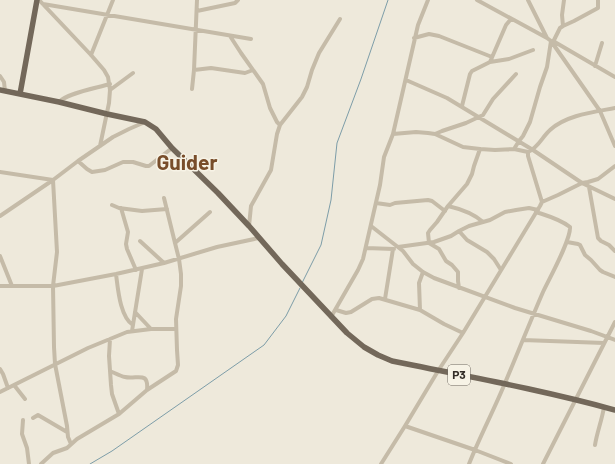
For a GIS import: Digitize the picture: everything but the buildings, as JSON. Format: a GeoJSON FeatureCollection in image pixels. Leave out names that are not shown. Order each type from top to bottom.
{"type":"FeatureCollection","features":[{"type":"Feature","properties":{"kind":"main road"},"geometry":{"type":"LineString","coordinates":[[20,94],[38,0]]}},
{"type":"Feature","properties":{"kind":"main road"},"geometry":{"type":"LineString","coordinates":[[3,90],[145,122],[156,129],[172,148],[218,193],[259,238]]}},
{"type":"Feature","properties":{"kind":"main road","name":"P3"},"geometry":{"type":"LineString","coordinates":[[259,238],[320,306],[347,333],[378,356],[438,371],[576,399],[615,410]]}},
{"type":"Feature","properties":{"kind":"street"},"geometry":{"type":"LineString","coordinates":[[38,0],[91,55],[108,77],[110,90],[107,114],[100,146]]}},
{"type":"Feature","properties":{"kind":"street"},"geometry":{"type":"LineString","coordinates":[[91,55],[113,0]]}},
{"type":"Feature","properties":{"kind":"street"},"geometry":{"type":"LineString","coordinates":[[192,89],[197,0]]}},
{"type":"Feature","properties":{"kind":"street"},"geometry":{"type":"LineString","coordinates":[[197,11],[234,3],[238,0]]}},
{"type":"Feature","properties":{"kind":"street"},"geometry":{"type":"LineString","coordinates":[[331,317],[363,259],[372,226],[384,157],[394,134],[414,38],[428,0]]}},
{"type":"Feature","properties":{"kind":"street"},"geometry":{"type":"LineString","coordinates":[[477,0],[615,77]]}},
{"type":"Feature","properties":{"kind":"street"},"geometry":{"type":"LineString","coordinates":[[530,0],[547,38]]}},
{"type":"Feature","properties":{"kind":"street"},"geometry":{"type":"LineString","coordinates":[[563,26],[562,15],[564,0]]}},
{"type":"Feature","properties":{"kind":"street"},"geometry":{"type":"LineString","coordinates":[[514,149],[530,122],[547,67],[552,42],[560,28],[598,8],[598,0]]}},
{"type":"Feature","properties":{"kind":"street"},"geometry":{"type":"LineString","coordinates":[[43,4],[252,39]]}},
{"type":"Feature","properties":{"kind":"street"},"geometry":{"type":"LineString","coordinates":[[249,226],[251,206],[271,170],[280,125],[302,97],[319,53],[340,19]]}},
{"type":"Feature","properties":{"kind":"street"},"geometry":{"type":"LineString","coordinates":[[490,62],[506,25],[511,19]]}},
{"type":"Feature","properties":{"kind":"street"},"geometry":{"type":"LineString","coordinates":[[414,38],[428,34],[439,36],[492,57]]}},
{"type":"Feature","properties":{"kind":"street"},"geometry":{"type":"LineString","coordinates":[[230,36],[263,84],[270,108],[280,125]]}},
{"type":"Feature","properties":{"kind":"street"},"geometry":{"type":"LineString","coordinates":[[552,42],[600,111],[615,146]]}},
{"type":"Feature","properties":{"kind":"street"},"geometry":{"type":"LineString","coordinates":[[595,66],[602,43]]}},
{"type":"Feature","properties":{"kind":"street"},"geometry":{"type":"LineString","coordinates":[[462,106],[470,74],[475,70],[490,62],[509,59],[533,50]]}},
{"type":"Feature","properties":{"kind":"street"},"geometry":{"type":"LineString","coordinates":[[194,70],[211,68],[245,73],[253,70]]}},
{"type":"Feature","properties":{"kind":"street"},"geometry":{"type":"LineString","coordinates":[[110,90],[133,73]]}},
{"type":"Feature","properties":{"kind":"street"},"geometry":{"type":"LineString","coordinates":[[435,134],[483,115],[489,105],[516,74]]}},
{"type":"Feature","properties":{"kind":"street"},"geometry":{"type":"LineString","coordinates":[[0,76],[4,82],[3,90]]}},
{"type":"Feature","properties":{"kind":"street"},"geometry":{"type":"LineString","coordinates":[[406,80],[462,106],[519,141],[582,183],[615,199]]}},
{"type":"Feature","properties":{"kind":"street"},"geometry":{"type":"LineString","coordinates":[[59,102],[75,94],[110,84]]}},
{"type":"Feature","properties":{"kind":"street"},"geometry":{"type":"LineString","coordinates":[[394,134],[416,132],[428,133],[435,134],[463,147],[496,150],[514,149],[528,152],[533,150],[549,131],[559,123],[572,118],[615,108]]}},
{"type":"Feature","properties":{"kind":"street"},"geometry":{"type":"LineString","coordinates":[[0,216],[113,137],[145,122]]}},
{"type":"Feature","properties":{"kind":"street"},"geometry":{"type":"LineString","coordinates":[[78,161],[91,172],[105,170],[123,162],[133,162],[149,166],[172,148]]}},
{"type":"Feature","properties":{"kind":"street"},"geometry":{"type":"LineString","coordinates":[[429,243],[429,232],[448,206],[467,184],[472,174],[480,149]]}},
{"type":"Feature","properties":{"kind":"street"},"geometry":{"type":"LineString","coordinates":[[528,152],[542,202]]}},
{"type":"Feature","properties":{"kind":"street"},"geometry":{"type":"LineString","coordinates":[[381,464],[406,426],[542,202],[582,183],[598,179],[615,166]]}},
{"type":"Feature","properties":{"kind":"street"},"geometry":{"type":"LineString","coordinates":[[0,172],[53,180]]}},
{"type":"Feature","properties":{"kind":"street"},"geometry":{"type":"LineString","coordinates":[[53,180],[57,252],[53,286],[55,364],[67,432],[71,444]]}},
{"type":"Feature","properties":{"kind":"street"},"geometry":{"type":"LineString","coordinates":[[589,187],[598,238],[615,251]]}},
{"type":"Feature","properties":{"kind":"street"},"geometry":{"type":"LineString","coordinates":[[41,464],[53,453],[67,448],[87,432],[119,414],[147,390],[176,371],[178,368],[176,319],[181,286],[181,274],[179,259],[164,198]]}},
{"type":"Feature","properties":{"kind":"street"},"geometry":{"type":"LineString","coordinates":[[376,203],[390,205],[395,203],[428,200],[432,201],[445,211]]}},
{"type":"Feature","properties":{"kind":"street"},"geometry":{"type":"LineString","coordinates":[[112,205],[121,208],[148,211],[167,209]]}},
{"type":"Feature","properties":{"kind":"street"},"geometry":{"type":"LineString","coordinates":[[448,206],[463,210],[479,218],[483,222]]}},
{"type":"Feature","properties":{"kind":"street"},"geometry":{"type":"LineString","coordinates":[[121,208],[128,232],[126,244],[127,249],[136,270]]}},
{"type":"Feature","properties":{"kind":"street"},"geometry":{"type":"LineString","coordinates":[[366,248],[397,248],[434,242],[505,212],[529,208],[570,227],[567,242],[543,292],[505,384],[469,464]]}},
{"type":"Feature","properties":{"kind":"street"},"geometry":{"type":"LineString","coordinates":[[175,243],[210,212]]}},
{"type":"Feature","properties":{"kind":"street"},"geometry":{"type":"LineString","coordinates":[[372,226],[413,264],[437,280],[534,314],[591,331],[615,340]]}},
{"type":"Feature","properties":{"kind":"street"},"geometry":{"type":"LineString","coordinates":[[459,231],[467,240],[487,252],[494,259],[501,270]]}},
{"type":"Feature","properties":{"kind":"street"},"geometry":{"type":"LineString","coordinates":[[0,286],[53,286],[142,269],[217,247],[259,238]]}},
{"type":"Feature","properties":{"kind":"street"},"geometry":{"type":"LineString","coordinates":[[140,241],[164,263]]}},
{"type":"Feature","properties":{"kind":"street"},"geometry":{"type":"LineString","coordinates":[[567,242],[580,245],[585,255],[603,272],[615,276]]}},
{"type":"Feature","properties":{"kind":"street"},"geometry":{"type":"LineString","coordinates":[[429,243],[438,249],[446,261],[458,272],[459,288]]}},
{"type":"Feature","properties":{"kind":"street"},"geometry":{"type":"LineString","coordinates":[[385,299],[397,248]]}},
{"type":"Feature","properties":{"kind":"street"},"geometry":{"type":"LineString","coordinates":[[0,256],[12,286]]}},
{"type":"Feature","properties":{"kind":"street"},"geometry":{"type":"LineString","coordinates":[[132,332],[142,269]]}},
{"type":"Feature","properties":{"kind":"street"},"geometry":{"type":"LineString","coordinates":[[420,310],[419,283],[423,272]]}},
{"type":"Feature","properties":{"kind":"street"},"geometry":{"type":"LineString","coordinates":[[116,274],[121,306],[128,323],[133,326]]}},
{"type":"Feature","properties":{"kind":"street"},"geometry":{"type":"LineString","coordinates":[[336,310],[346,313],[351,312],[372,300],[379,298],[385,299],[420,310],[463,333]]}},
{"type":"Feature","properties":{"kind":"street"},"geometry":{"type":"LineString","coordinates":[[135,312],[151,329]]}},
{"type":"Feature","properties":{"kind":"street"},"geometry":{"type":"LineString","coordinates":[[543,464],[615,322]]}},
{"type":"Feature","properties":{"kind":"street"},"geometry":{"type":"LineString","coordinates":[[0,392],[88,348],[127,332],[151,329],[176,329]]}},
{"type":"Feature","properties":{"kind":"street"},"geometry":{"type":"LineString","coordinates":[[110,339],[109,356],[112,394],[119,414]]}},
{"type":"Feature","properties":{"kind":"street"},"geometry":{"type":"LineString","coordinates":[[523,340],[604,343]]}},
{"type":"Feature","properties":{"kind":"street"},"geometry":{"type":"LineString","coordinates":[[0,369],[8,388]]}},
{"type":"Feature","properties":{"kind":"street"},"geometry":{"type":"LineString","coordinates":[[110,371],[127,378],[137,376],[143,378],[147,385],[147,390]]}},
{"type":"Feature","properties":{"kind":"street"},"geometry":{"type":"LineString","coordinates":[[14,385],[25,399]]}},
{"type":"Feature","properties":{"kind":"street"},"geometry":{"type":"LineString","coordinates":[[595,445],[604,407]]}},
{"type":"Feature","properties":{"kind":"street"},"geometry":{"type":"LineString","coordinates":[[33,418],[38,415],[67,432]]}},
{"type":"Feature","properties":{"kind":"street"},"geometry":{"type":"LineString","coordinates":[[23,420],[22,434],[27,448],[29,464]]}},
{"type":"Feature","properties":{"kind":"street"},"geometry":{"type":"LineString","coordinates":[[406,426],[511,464]]}},
{"type":"Feature","properties":{"kind":"waterway"},"geometry":{"type":"LineString","coordinates":[[302,283],[321,245],[331,200],[337,143],[388,0]]}},
{"type":"Feature","properties":{"kind":"waterway"},"geometry":{"type":"LineString","coordinates":[[90,464],[112,451],[264,345],[286,316],[300,288]]}},
{"type":"Feature","properties":{"kind":"district","name":"Guider"},"geometry":{"type":"Point","coordinates":[187,163]}}]}
